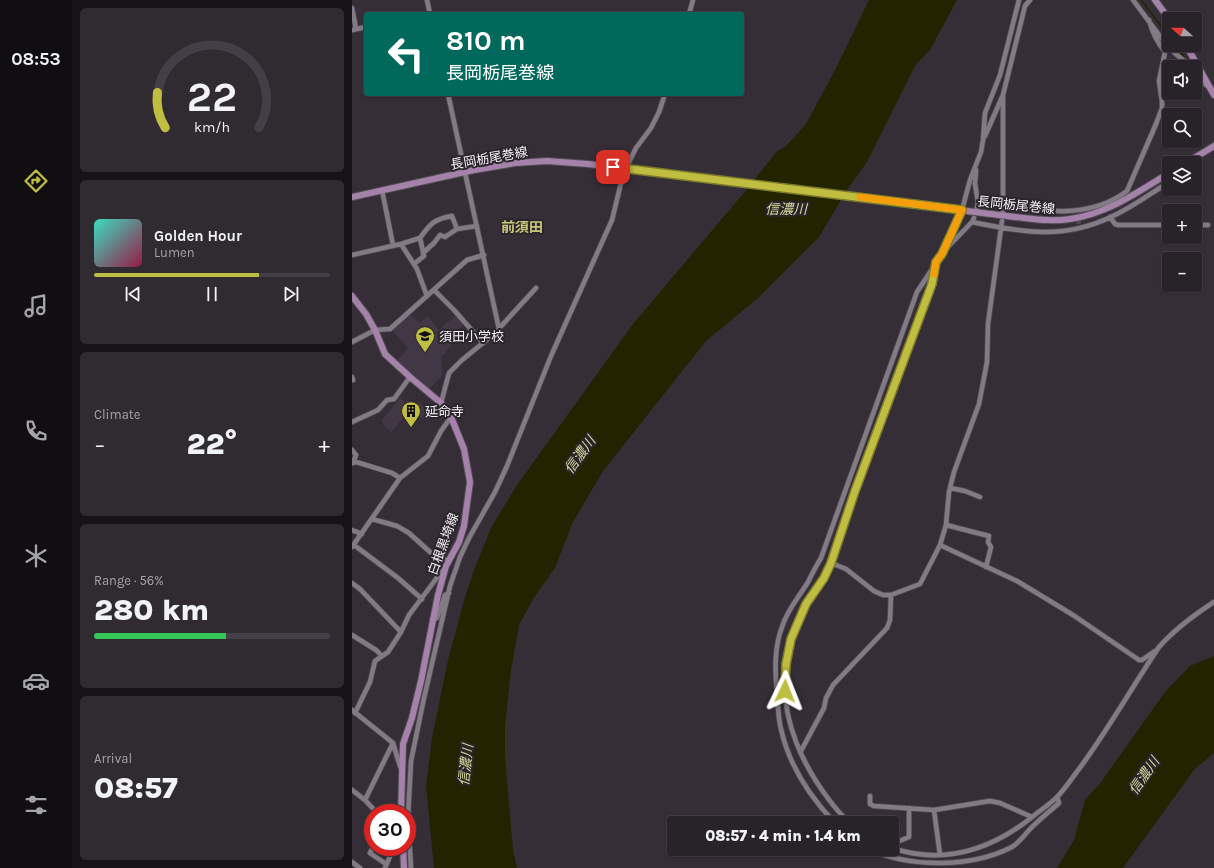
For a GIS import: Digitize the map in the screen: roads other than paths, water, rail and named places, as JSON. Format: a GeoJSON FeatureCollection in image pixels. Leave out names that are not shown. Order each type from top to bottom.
{"type":"FeatureCollection","features":[{"type":"Feature","properties":{"kind":"main road"},"geometry":{"type":"LineString","coordinates":[[1155,0],[1164,12]]}},
{"type":"Feature","properties":{"kind":"main road"},"geometry":{"type":"LineString","coordinates":[[1190,52],[1214,94]]}},
{"type":"Feature","properties":{"kind":"main road"},"geometry":{"type":"LineString","coordinates":[[1198,156],[1214,146]]}},
{"type":"Feature","properties":{"kind":"main road","name":"長岡栃尾巻線"},"geometry":{"type":"LineString","coordinates":[[352,197],[466,172],[534,161],[626,168],[1038,219],[1070,220],[1089,216],[1106,210],[1129,194],[1162,177]]}},
{"type":"Feature","properties":{"kind":"main road","name":"白根黒埼線"},"geometry":{"type":"LineString","coordinates":[[352,296],[366,314],[386,354],[410,377],[441,403],[451,417],[463,443],[470,482],[464,526],[459,542],[447,563],[432,620],[421,681],[411,722],[403,744],[401,804]]}},
{"type":"Feature","properties":{"kind":"main road"},"geometry":{"type":"LineString","coordinates":[[403,856],[404,868]]}},
{"type":"Feature","properties":{"kind":"street"},"geometry":{"type":"LineString","coordinates":[[427,0],[428,12]]}},
{"type":"Feature","properties":{"kind":"street"},"geometry":{"type":"LineString","coordinates":[[690,12],[693,0]]}},
{"type":"Feature","properties":{"kind":"street"},"geometry":{"type":"LineString","coordinates":[[984,140],[985,113],[1000,75],[1019,0]]}},
{"type":"Feature","properties":{"kind":"street"},"geometry":{"type":"LineString","coordinates":[[942,254],[984,140],[1003,95],[1025,6],[1030,0]]}},
{"type":"Feature","properties":{"kind":"street"},"geometry":{"type":"LineString","coordinates":[[1134,0],[1168,47],[1183,60]]}},
{"type":"Feature","properties":{"kind":"street"},"geometry":{"type":"LineString","coordinates":[[352,8],[354,30],[364,28]]}},
{"type":"Feature","properties":{"kind":"street"},"geometry":{"type":"LineString","coordinates":[[978,202],[1077,213],[1129,194],[1162,108],[1158,81],[1165,52],[1158,43],[1149,20]]}},
{"type":"Feature","properties":{"kind":"street"},"geometry":{"type":"LineString","coordinates":[[1202,81],[1209,91],[1214,94]]}},
{"type":"Feature","properties":{"kind":"street"},"geometry":{"type":"LineString","coordinates":[[1003,95],[1003,211]]}},
{"type":"Feature","properties":{"kind":"street"},"geometry":{"type":"LineString","coordinates":[[448,96],[499,329]]}},
{"type":"Feature","properties":{"kind":"street"},"geometry":{"type":"LineString","coordinates":[[411,868],[408,817],[409,770],[424,698],[449,593],[462,551],[500,483],[551,356],[606,237],[626,168],[636,148],[651,128],[659,112],[664,96]]}},
{"type":"Feature","properties":{"kind":"street"},"geometry":{"type":"LineString","coordinates":[[976,163],[975,184],[978,202],[977,208]]}},
{"type":"Feature","properties":{"kind":"street"},"geometry":{"type":"LineString","coordinates":[[829,816],[807,789],[791,760],[785,743],[781,729],[776,682],[776,648],[786,616],[821,558],[917,292],[942,254],[973,220],[1000,228],[1038,233],[1056,233],[1110,217],[1162,187]]}},
{"type":"Feature","properties":{"kind":"street"},"geometry":{"type":"LineString","coordinates":[[382,190],[393,245]]}},
{"type":"Feature","properties":{"kind":"street"},"geometry":{"type":"LineString","coordinates":[[1129,194],[1135,203]]}},
{"type":"Feature","properties":{"kind":"street"},"geometry":{"type":"LineString","coordinates":[[352,255],[401,244],[420,238],[426,229],[439,218],[452,216],[457,229]]}},
{"type":"Feature","properties":{"kind":"street"},"geometry":{"type":"LineString","coordinates":[[1110,217],[1115,224],[1118,225],[1162,226]]}},
{"type":"Feature","properties":{"kind":"street"},"geometry":{"type":"LineString","coordinates":[[831,563],[846,569],[874,591],[883,595],[891,595],[920,584],[940,545],[946,525],[950,488],[954,472],[979,404],[984,378],[987,362],[988,324],[1002,221]]}},
{"type":"Feature","properties":{"kind":"street"},"geometry":{"type":"LineString","coordinates":[[1202,225],[1208,225]]}},
{"type":"Feature","properties":{"kind":"street"},"geometry":{"type":"LineString","coordinates":[[423,253],[440,235],[445,237],[457,229],[477,226]]}},
{"type":"Feature","properties":{"kind":"street"},"geometry":{"type":"LineString","coordinates":[[414,264],[424,256],[420,238]]}},
{"type":"Feature","properties":{"kind":"street"},"geometry":{"type":"LineString","coordinates":[[401,244],[414,264],[427,296]]}},
{"type":"Feature","properties":{"kind":"street"},"geometry":{"type":"LineString","coordinates":[[352,342],[375,330],[390,329],[468,260],[484,255]]}},
{"type":"Feature","properties":{"kind":"street"},"geometry":{"type":"LineString","coordinates":[[842,816],[809,771],[795,740],[786,707],[784,679],[788,650],[791,639],[806,604],[824,578],[831,563],[855,491],[932,284],[936,262]]}},
{"type":"Feature","properties":{"kind":"street"},"geometry":{"type":"LineString","coordinates":[[441,403],[449,374],[499,329],[536,288]]}},
{"type":"Feature","properties":{"kind":"street"},"geometry":{"type":"LineString","coordinates":[[434,290],[483,343]]}},
{"type":"Feature","properties":{"kind":"street"},"geometry":{"type":"LineString","coordinates":[[352,422],[378,410],[387,400],[394,399],[410,377]]}},
{"type":"Feature","properties":{"kind":"street"},"geometry":{"type":"LineString","coordinates":[[422,599],[398,578],[353,546],[400,478],[428,456],[441,431],[451,417]]}},
{"type":"Feature","properties":{"kind":"street"},"geometry":{"type":"LineString","coordinates":[[352,450],[356,455],[353,463],[392,473],[400,478]]}},
{"type":"Feature","properties":{"kind":"street"},"geometry":{"type":"LineString","coordinates":[[950,488],[965,491],[980,497]]}},
{"type":"Feature","properties":{"kind":"street"},"geometry":{"type":"LineString","coordinates":[[372,519],[397,526],[409,533],[430,552],[447,563],[409,615],[401,632],[388,652],[375,662],[370,682],[353,711],[393,743],[402,770]]}},
{"type":"Feature","properties":{"kind":"street"},"geometry":{"type":"LineString","coordinates":[[946,525],[988,536],[988,542],[991,547],[986,567]]}},
{"type":"Feature","properties":{"kind":"street"},"geometry":{"type":"LineString","coordinates":[[352,530],[362,534]]}},
{"type":"Feature","properties":{"kind":"street"},"geometry":{"type":"LineString","coordinates":[[940,545],[1016,582],[1073,615],[1139,660],[1142,660],[1159,647]]}},
{"type":"Feature","properties":{"kind":"street"},"geometry":{"type":"LineString","coordinates":[[352,583],[360,589],[401,632]]}},
{"type":"Feature","properties":{"kind":"street"},"geometry":{"type":"LineString","coordinates":[[432,620],[437,618],[444,595],[449,593]]}},
{"type":"Feature","properties":{"kind":"street"},"geometry":{"type":"LineString","coordinates":[[801,751],[821,714],[826,698],[833,685],[887,628],[890,620],[891,595]]}},
{"type":"Feature","properties":{"kind":"street"},"geometry":{"type":"LineString","coordinates":[[899,849],[925,855],[940,855],[978,849],[1005,836],[1032,817],[1057,797],[1101,738],[1159,647],[1170,634],[1191,617],[1214,602]]}},
{"type":"Feature","properties":{"kind":"street"},"geometry":{"type":"LineString","coordinates":[[352,635],[376,650],[382,656]]}},
{"type":"Feature","properties":{"kind":"street"},"geometry":{"type":"LineString","coordinates":[[365,800],[393,743]]}},
{"type":"Feature","properties":{"kind":"street"},"geometry":{"type":"LineString","coordinates":[[352,790],[369,804]]}},
{"type":"Feature","properties":{"kind":"street"},"geometry":{"type":"LineString","coordinates":[[870,796],[870,804],[874,806],[934,810],[990,801],[1000,802],[1032,817]]}},
{"type":"Feature","properties":{"kind":"street"},"geometry":{"type":"LineString","coordinates":[[882,856],[926,866],[968,865],[984,861],[1017,843],[1058,803],[1057,797]]}},
{"type":"Feature","properties":{"kind":"street"},"geometry":{"type":"LineString","coordinates":[[899,841],[909,837],[909,808]]}},
{"type":"Feature","properties":{"kind":"street"},"geometry":{"type":"LineString","coordinates":[[934,810],[940,855]]}},
{"type":"Feature","properties":{"kind":"street"},"geometry":{"type":"LineString","coordinates":[[374,856],[386,866],[390,856]]}},
{"type":"Feature","properties":{"kind":"street"},"geometry":{"type":"LineString","coordinates":[[352,862],[360,868]]}},
{"type":"Feature","properties":{"kind":"water","name":"信濃川"},"geometry":{"type":"Polygon","coordinates":[[[869,0],[957,0],[930,50],[915,66],[867,162],[847,190],[819,237],[758,298],[706,341],[603,471],[573,522],[555,568],[533,599],[519,625],[511,670],[505,726],[505,758],[513,850],[517,868],[434,868],[426,786],[432,738],[448,660],[464,601],[474,570],[492,526],[517,485],[633,324],[747,189],[777,151],[785,147],[806,124],[836,68],[869,0]]]}},
{"type":"Feature","properties":{"kind":"water","name":"信濃川"},"geometry":{"type":"Polygon","coordinates":[[[1214,656],[1214,753],[1194,770],[1123,868],[1057,868],[1074,840],[1085,800],[1101,782],[1165,692],[1190,666],[1214,656]]]}},
{"type":"Feature","properties":{"kind":"waterway"},"geometry":{"type":"LineString","coordinates":[[1141,0],[1162,27]]}},
{"type":"Feature","properties":{"kind":"waterway"},"geometry":{"type":"LineString","coordinates":[[1180,52],[1185,59]]}},
{"type":"Feature","properties":{"kind":"tunnel"},"geometry":{"type":"LineString","coordinates":[[1077,214],[1079,224]]}},
{"type":"Feature","properties":{"kind":"place","name":"須田小学校"},"geometry":{"type":"Point","coordinates":[425,353]}},
{"type":"Feature","properties":{"kind":"place","name":"延命寺"},"geometry":{"type":"Point","coordinates":[411,428]}},
{"type":"Feature","properties":{"kind":"district","name":"前須田"},"geometry":{"type":"Point","coordinates":[522,227]}}]}
